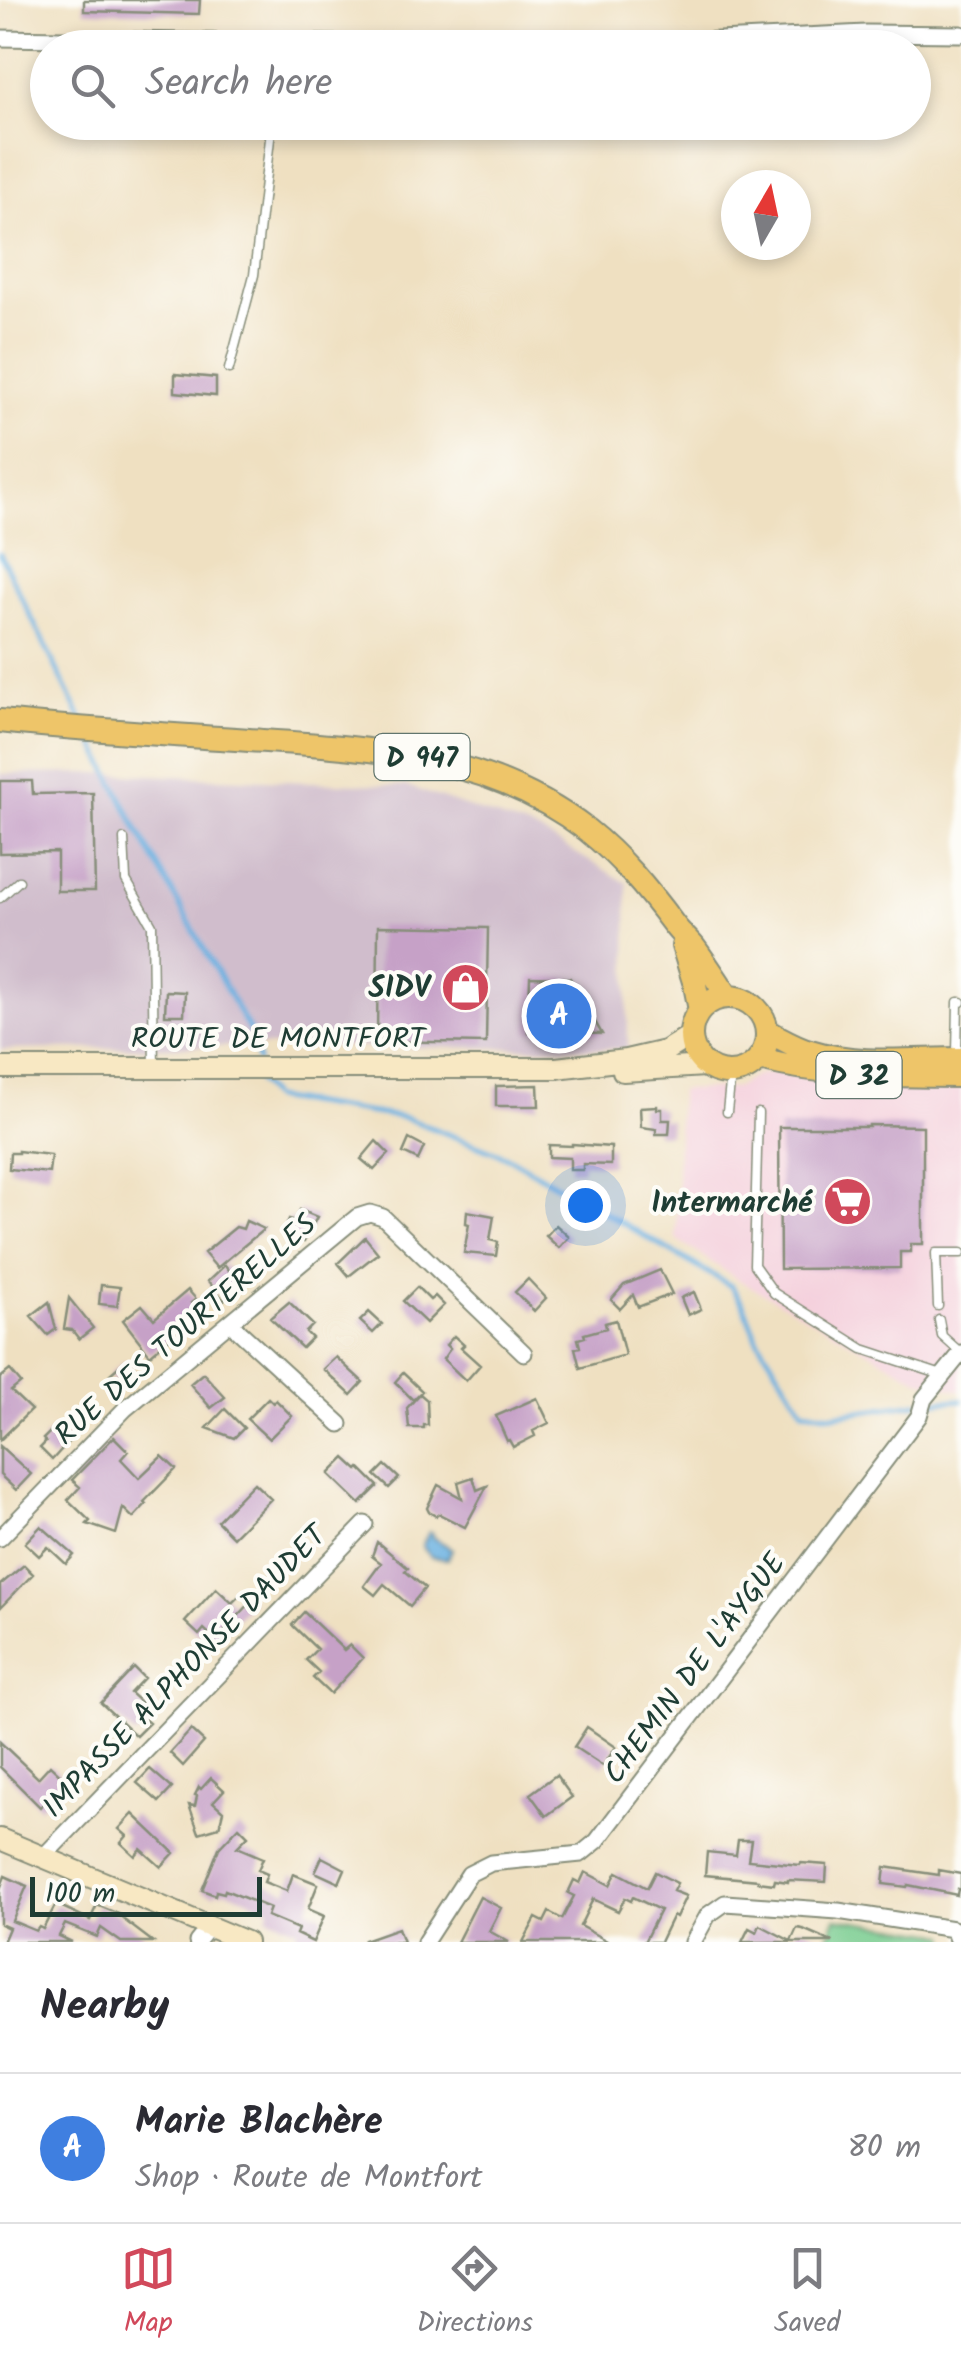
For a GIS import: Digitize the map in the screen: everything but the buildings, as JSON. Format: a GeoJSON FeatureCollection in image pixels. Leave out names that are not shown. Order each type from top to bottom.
{"type":"FeatureCollection","features":[{"type":"Feature","properties":{"kind":"main road","name":"D 947"},"geometry":{"type":"LineString","coordinates":[[0,721],[389,750],[485,774],[586,829],[648,889],[728,997]]}},
{"type":"Feature","properties":{"kind":"main road","name":"D 947"},"geometry":{"type":"LineString","coordinates":[[677,929],[700,1010]]}},
{"type":"Feature","properties":{"kind":"main road"},"geometry":{"type":"LineString","coordinates":[[728,997],[754,1006],[768,1030],[759,1060],[742,1072],[731,1074],[706,1066],[692,1046],[691,1035],[700,1010],[728,997]]}},
{"type":"Feature","properties":{"kind":"main road","name":"D 32"},"geometry":{"type":"LineString","coordinates":[[768,1030],[814,1053],[848,1059],[960,1064]]}},
{"type":"Feature","properties":{"kind":"main road","name":"ROUTE DE MONTFORT"},"geometry":{"type":"LineString","coordinates":[[0,1068],[556,1068],[665,1051],[691,1035]]}},
{"type":"Feature","properties":{"kind":"main road","name":"D 32"},"geometry":{"type":"LineString","coordinates":[[759,1060],[855,1075],[960,1064]]}},
{"type":"Feature","properties":{"kind":"main road","name":"ROUTE DE MONTFORT"},"geometry":{"type":"LineString","coordinates":[[556,1068],[590,1072],[706,1066]]}},
{"type":"Feature","properties":{"kind":"main road"},"geometry":{"type":"LineString","coordinates":[[0,1839],[99,1882],[203,1934],[246,1942]]}},
{"type":"Feature","properties":{"kind":"street"},"geometry":{"type":"LineString","coordinates":[[931,34],[961,34]]}},
{"type":"Feature","properties":{"kind":"street"},"geometry":{"type":"LineString","coordinates":[[0,38],[30,39]]}},
{"type":"Feature","properties":{"kind":"street","name":"RUE DES TOURTERELLES"},"geometry":{"type":"LineString","coordinates":[[0,1538],[124,1409],[358,1217],[370,1213],[383,1217],[524,1353]]}},
{"type":"Feature","properties":{"kind":"street"},"geometry":{"type":"LineString","coordinates":[[230,1322],[340,1424]]}},
{"type":"Feature","properties":{"kind":"street","name":"CHEMIN DE L'AYGUE"},"geometry":{"type":"LineString","coordinates":[[424,1942],[468,1874],[491,1863],[581,1854],[596,1841],[919,1416],[924,1399],[961,1353]]}},
{"type":"Feature","properties":{"kind":"street","name":"IMPASSE ALPHONSE DAUDET"},"geometry":{"type":"LineString","coordinates":[[43,1857],[366,1524]]}},
{"type":"Feature","properties":{"kind":"street"},"geometry":{"type":"LineString","coordinates":[[693,1942],[708,1915],[725,1903],[838,1911],[953,1928],[958,1942]]}},
{"type":"Feature","properties":{"kind":"lane"},"geometry":{"type":"LineString","coordinates":[[229,369],[254,275],[270,140]]}},
{"type":"Feature","properties":{"kind":"lane"},"geometry":{"type":"LineString","coordinates":[[124,839],[126,880],[152,925],[154,1068]]}},
{"type":"Feature","properties":{"kind":"lane"},"geometry":{"type":"LineString","coordinates":[[0,898],[19,881]]}},
{"type":"Feature","properties":{"kind":"lane"},"geometry":{"type":"LineString","coordinates":[[960,1064],[961,1002]]}},
{"type":"Feature","properties":{"kind":"lane"},"geometry":{"type":"LineString","coordinates":[[727,1112],[731,1074]]}},
{"type":"Feature","properties":{"kind":"lane"},"geometry":{"type":"LineString","coordinates":[[758,1113],[754,1265],[774,1293],[863,1349],[942,1376]]}},
{"type":"Feature","properties":{"kind":"lane"},"geometry":{"type":"LineString","coordinates":[[938,1306],[936,1253],[961,1253]]}},
{"type":"Feature","properties":{"kind":"lane"},"geometry":{"type":"LineString","coordinates":[[938,1320],[942,1336],[961,1353]]}},
{"type":"Feature","properties":{"kind":"shaded area"},"geometry":{"type":"Polygon","coordinates":[[[98,773],[407,786],[540,832],[627,883],[628,1049],[244,1046],[0,1050],[0,774],[98,773]]]}},
{"type":"Feature","properties":{"kind":"shaded area"},"geometry":{"type":"Polygon","coordinates":[[[774,1072],[831,1083],[961,1086],[961,1391],[920,1380],[737,1279],[676,1239],[679,1090],[737,1088],[754,1076],[774,1072]]]}},
{"type":"Feature","properties":{"kind":"green space"},"geometry":{"type":"Polygon","coordinates":[[[836,1918],[947,1935],[948,1942],[826,1942],[836,1918]]]}},
{"type":"Feature","properties":{"kind":"water"},"geometry":{"type":"Polygon","coordinates":[[[429,1532],[452,1549],[447,1559],[431,1557],[422,1546],[429,1532]]]}},
{"type":"Feature","properties":{"kind":"waterway"},"geometry":{"type":"LineString","coordinates":[[0,554],[82,720]]}},
{"type":"Feature","properties":{"kind":"waterway"},"geometry":{"type":"LineString","coordinates":[[92,739],[136,827],[253,1037],[258,1061]]}},
{"type":"Feature","properties":{"kind":"waterway"},"geometry":{"type":"LineString","coordinates":[[258,1072],[258,1081],[272,1098],[406,1118],[510,1158],[731,1286],[757,1338],[803,1410],[833,1415],[918,1403]]}},
{"type":"Feature","properties":{"kind":"waterway"},"geometry":{"type":"LineString","coordinates":[[929,1402],[961,1400]]}},
{"type":"Feature","properties":{"kind":"place","name":"SIDV"},"geometry":{"type":"Point","coordinates":[465,987]}},
{"type":"Feature","properties":{"kind":"place","name":"Marie Blachère"},"geometry":{"type":"Point","coordinates":[559,1016]}},
{"type":"Feature","properties":{"kind":"place","name":"Intermarché"},"geometry":{"type":"Point","coordinates":[847,1202]}}]}
